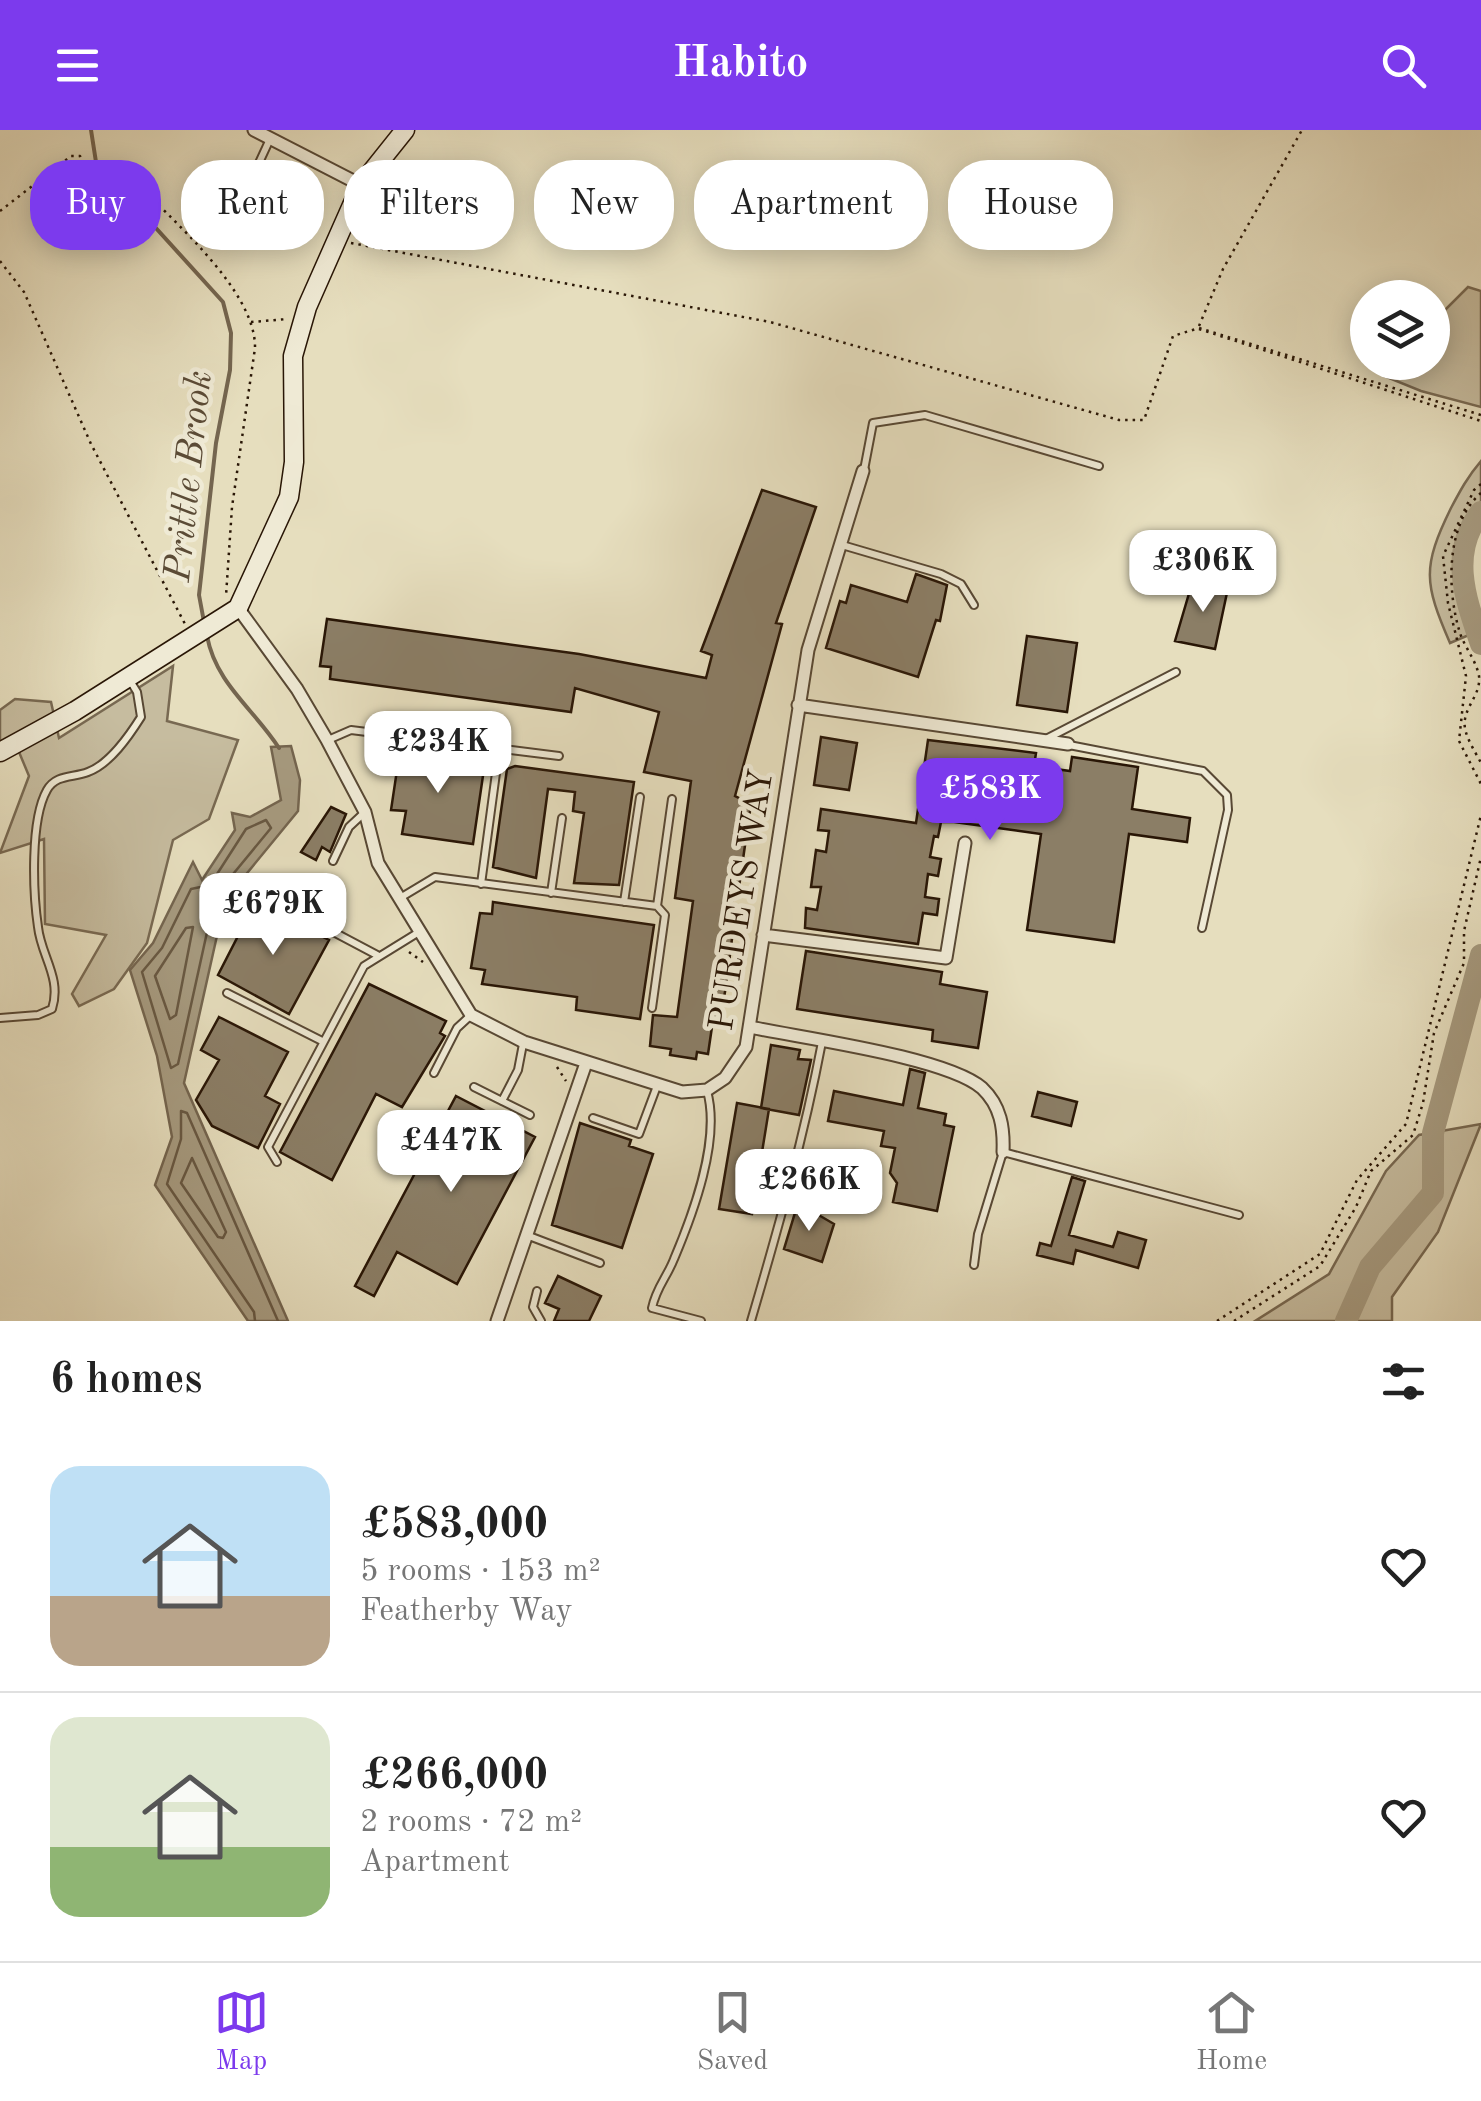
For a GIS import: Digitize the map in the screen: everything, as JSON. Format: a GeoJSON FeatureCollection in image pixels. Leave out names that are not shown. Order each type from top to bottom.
{"type":"FeatureCollection","features":[{"type":"Feature","properties":{"kind":"street"},"geometry":{"type":"LineString","coordinates":[[254,130],[344,176]]}},
{"type":"Feature","properties":{"kind":"street"},"geometry":{"type":"LineString","coordinates":[[381,160],[405,130]]}},
{"type":"Feature","properties":{"kind":"street"},"geometry":{"type":"LineString","coordinates":[[0,752],[229,614],[270,546],[288,497],[294,462],[294,356],[304,318],[344,220]]}},
{"type":"Feature","properties":{"kind":"street","name":"PURDEYS WAY"},"geometry":{"type":"LineString","coordinates":[[706,1090],[737,1064],[750,1027],[808,650],[863,471]]}},
{"type":"Feature","properties":{"kind":"street"},"geometry":{"type":"LineString","coordinates":[[229,614],[297,689],[364,812],[378,863],[471,1015],[524,1042],[657,1086],[682,1092],[706,1090]]}},
{"type":"Feature","properties":{"kind":"street"},"geometry":{"type":"LineString","coordinates":[[798,705],[1068,744]]}},
{"type":"Feature","properties":{"kind":"street"},"geometry":{"type":"LineString","coordinates":[[764,936],[946,958],[965,842]]}},
{"type":"Feature","properties":{"kind":"street"},"geometry":{"type":"LineString","coordinates":[[750,1027],[934,1066],[982,1088],[1004,1122],[1003,1152]]}},
{"type":"Feature","properties":{"kind":"street"},"geometry":{"type":"LineString","coordinates":[[497,1321],[586,1063]]}},
{"type":"Feature","properties":{"kind":"lane"},"geometry":{"type":"LineString","coordinates":[[260,160],[270,138]]}},
{"type":"Feature","properties":{"kind":"lane"},"geometry":{"type":"LineString","coordinates":[[863,471],[873,423],[925,415],[1099,466]]}},
{"type":"Feature","properties":{"kind":"lane"},"geometry":{"type":"LineString","coordinates":[[840,545],[942,574],[961,584],[974,606]]}},
{"type":"Feature","properties":{"kind":"lane"},"geometry":{"type":"LineString","coordinates":[[1041,742],[1176,672]]}},
{"type":"Feature","properties":{"kind":"lane"},"geometry":{"type":"LineString","coordinates":[[0,1018],[46,1014],[54,1002],[54,975],[38,930],[36,819],[48,786],[65,776],[90,772],[126,741],[141,717],[137,692],[128,678]]}},
{"type":"Feature","properties":{"kind":"lane"},"geometry":{"type":"LineString","coordinates":[[327,740],[351,730],[559,756]]}},
{"type":"Feature","properties":{"kind":"lane"},"geometry":{"type":"LineString","coordinates":[[1068,744],[1203,771],[1227,795],[1228,810],[1202,928]]}},
{"type":"Feature","properties":{"kind":"lane"},"geometry":{"type":"LineString","coordinates":[[481,884],[496,773]]}},
{"type":"Feature","properties":{"kind":"lane"},"geometry":{"type":"LineString","coordinates":[[624,902],[640,797]]}},
{"type":"Feature","properties":{"kind":"lane"},"geometry":{"type":"LineString","coordinates":[[657,906],[672,799]]}},
{"type":"Feature","properties":{"kind":"lane"},"geometry":{"type":"LineString","coordinates":[[333,860],[349,827],[364,812]]}},
{"type":"Feature","properties":{"kind":"lane"},"geometry":{"type":"LineString","coordinates":[[551,893],[562,818]]}},
{"type":"Feature","properties":{"kind":"lane"},"geometry":{"type":"LineString","coordinates":[[399,899],[435,877],[657,906],[665,915],[652,1008]]}},
{"type":"Feature","properties":{"kind":"lane"},"geometry":{"type":"LineString","coordinates":[[276,901],[377,956]]}},
{"type":"Feature","properties":{"kind":"lane"},"geometry":{"type":"LineString","coordinates":[[277,1162],[268,1147],[364,966],[419,932]]}},
{"type":"Feature","properties":{"kind":"lane"},"geometry":{"type":"LineString","coordinates":[[227,993],[322,1042]]}},
{"type":"Feature","properties":{"kind":"lane"},"geometry":{"type":"LineString","coordinates":[[434,1073],[457,1028],[471,1015]]}},
{"type":"Feature","properties":{"kind":"lane"},"geometry":{"type":"LineString","coordinates":[[502,1101],[518,1070],[524,1042]]}},
{"type":"Feature","properties":{"kind":"lane"},"geometry":{"type":"LineString","coordinates":[[751,1321],[776,1236],[784,1190],[803,1142],[822,1042]]}},
{"type":"Feature","properties":{"kind":"lane"},"geometry":{"type":"LineString","coordinates":[[594,1118],[639,1134],[657,1086]]}},
{"type":"Feature","properties":{"kind":"lane"},"geometry":{"type":"LineString","coordinates":[[474,1087],[530,1115]]}},
{"type":"Feature","properties":{"kind":"lane"},"geometry":{"type":"LineString","coordinates":[[702,1321],[652,1308],[662,1274],[672,1266],[698,1202],[708,1134],[706,1090]]}},
{"type":"Feature","properties":{"kind":"lane"},"geometry":{"type":"LineString","coordinates":[[974,1266],[978,1234],[1003,1152],[1239,1215]]}},
{"type":"Feature","properties":{"kind":"lane"},"geometry":{"type":"LineString","coordinates":[[529,1236],[600,1263]]}},
{"type":"Feature","properties":{"kind":"lane"},"geometry":{"type":"LineString","coordinates":[[537,1291],[533,1307],[542,1321]]}},
{"type":"Feature","properties":{"kind":"path"},"geometry":{"type":"LineString","coordinates":[[1198,328],[1224,269],[1302,130]]}},
{"type":"Feature","properties":{"kind":"path"},"geometry":{"type":"LineString","coordinates":[[0,210],[71,156],[80,156],[87,177],[107,196],[132,178],[220,270],[250,322],[255,336],[253,374],[226,572],[229,614]]}},
{"type":"Feature","properties":{"kind":"path"},"geometry":{"type":"LineString","coordinates":[[334,240],[770,322],[1118,420],[1144,420],[1173,336],[1198,328],[1481,418]]}},
{"type":"Feature","properties":{"kind":"path"},"geometry":{"type":"LineString","coordinates":[[0,261],[24,292],[91,444],[193,638]]}},
{"type":"Feature","properties":{"kind":"path"},"geometry":{"type":"LineString","coordinates":[[250,322],[304,318]]}},
{"type":"Feature","properties":{"kind":"path"},"geometry":{"type":"LineString","coordinates":[[1481,484],[1474,490],[1443,556],[1448,603],[1466,676],[1459,741],[1481,784]]}},
{"type":"Feature","properties":{"kind":"path"},"geometry":{"type":"LineString","coordinates":[[1481,493],[1460,524],[1449,585],[1461,635],[1479,678],[1474,703],[1465,717],[1465,730],[1481,763]]}},
{"type":"Feature","properties":{"kind":"path"},"geometry":{"type":"LineString","coordinates":[[1217,1321],[1320,1254],[1358,1180],[1406,1124],[1481,814]]}},
{"type":"Feature","properties":{"kind":"path"},"geometry":{"type":"LineString","coordinates":[[1234,1321],[1320,1266],[1356,1207],[1371,1171],[1413,1135],[1423,1103],[1434,1033],[1464,963],[1464,932],[1481,857]]}},
{"type":"Feature","properties":{"kind":"shaded area"},"geometry":{"type":"Polygon","coordinates":[[[1468,287],[1481,291],[1481,407],[1394,380],[1450,380],[1450,305],[1468,287]]]}},
{"type":"Feature","properties":{"kind":"shaded area"},"geometry":{"type":"Polygon","coordinates":[[[1481,461],[1481,504],[1457,570],[1469,635],[1450,643],[1431,589],[1431,561],[1451,508],[1481,461]]]}},
{"type":"Feature","properties":{"kind":"shaded area"},"geometry":{"type":"Polygon","coordinates":[[[173,666],[167,721],[238,740],[209,819],[173,840],[147,943],[114,989],[79,1006],[72,994],[106,935],[45,924],[44,839],[0,853],[29,776],[19,752],[0,756],[0,710],[15,699],[51,702],[59,738],[173,666]]]}},
{"type":"Feature","properties":{"kind":"shaded area"},"geometry":{"type":"Polygon","coordinates":[[[1481,1124],[1438,1232],[1392,1297],[1392,1321],[1255,1321],[1329,1274],[1386,1171],[1419,1135],[1481,1124]]]}},
{"type":"Feature","properties":{"kind":"water"},"geometry":{"type":"Polygon","coordinates":[[[291,746],[300,780],[298,811],[225,900],[184,1083],[288,1321],[248,1321],[155,1185],[172,1137],[157,1056],[130,970],[153,943],[193,862],[202,880],[235,830],[232,813],[250,817],[281,800],[271,747],[291,746]]]}},
{"type":"Feature","properties":{"kind":"building"},"geometry":{"type":"Polygon","coordinates":[[[762,490],[816,507],[776,623],[782,624],[735,796],[751,804],[739,887],[734,887],[732,901],[728,901],[726,922],[734,923],[726,986],[720,1021],[713,1020],[708,1054],[697,1052],[696,1059],[670,1055],[671,1049],[650,1046],[653,1015],[677,1017],[693,901],[675,898],[691,781],[644,772],[659,712],[575,688],[571,712],[330,679],[331,667],[320,666],[327,619],[579,654],[706,678],[712,655],[701,651],[762,490]]]}},
{"type":"Feature","properties":{"kind":"building"},"geometry":{"type":"Polygon","coordinates":[[[916,574],[947,585],[940,621],[936,620],[918,677],[826,648],[840,601],[846,603],[851,585],[907,602],[916,574]]]}},
{"type":"Feature","properties":{"kind":"building"},"geometry":{"type":"Polygon","coordinates":[[[1193,580],[1228,588],[1215,649],[1175,641],[1193,580]]]}},
{"type":"Feature","properties":{"kind":"building"},"geometry":{"type":"Polygon","coordinates":[[[1027,636],[1077,643],[1067,712],[1017,705],[1027,636]]]}},
{"type":"Feature","properties":{"kind":"building"},"geometry":{"type":"Polygon","coordinates":[[[821,737],[857,743],[849,790],[814,785],[821,737]]]}},
{"type":"Feature","properties":{"kind":"building"},"geometry":{"type":"Polygon","coordinates":[[[928,740],[1036,753],[1034,766],[1070,771],[1072,757],[1138,767],[1132,809],[1190,818],[1187,842],[1129,834],[1114,942],[1027,930],[1041,834],[954,822],[941,822],[938,837],[934,836],[930,857],[941,859],[938,876],[928,874],[925,897],[939,899],[937,915],[923,913],[918,944],[805,928],[806,908],[817,910],[821,887],[811,887],[816,850],[826,852],[829,831],[818,830],[821,809],[916,823],[928,740]]]}},
{"type":"Feature","properties":{"kind":"building"},"geometry":{"type":"Polygon","coordinates":[[[400,750],[485,762],[473,844],[402,834],[406,811],[391,810],[400,750]]]}},
{"type":"Feature","properties":{"kind":"building"},"geometry":{"type":"Polygon","coordinates":[[[515,766],[634,782],[619,885],[574,883],[584,813],[573,811],[575,792],[548,789],[536,878],[493,867],[507,769],[515,766]]]}},
{"type":"Feature","properties":{"kind":"building"},"geometry":{"type":"Polygon","coordinates":[[[331,807],[346,814],[330,852],[322,847],[316,860],[301,852],[331,807]]]}},
{"type":"Feature","properties":{"kind":"building"},"geometry":{"type":"Polygon","coordinates":[[[493,902],[654,925],[640,1019],[576,1010],[577,997],[482,984],[485,970],[471,968],[480,913],[492,914],[493,902]]]}},
{"type":"Feature","properties":{"kind":"building"},"geometry":{"type":"Polygon","coordinates":[[[255,903],[329,940],[289,1014],[218,975],[255,903]]]}},
{"type":"Feature","properties":{"kind":"building"},"geometry":{"type":"Polygon","coordinates":[[[806,951],[942,972],[940,984],[987,992],[978,1048],[932,1041],[933,1030],[797,1009],[806,951]]]}},
{"type":"Feature","properties":{"kind":"building"},"geometry":{"type":"Polygon","coordinates":[[[369,984],[446,1021],[440,1033],[445,1036],[402,1107],[376,1094],[332,1180],[280,1152],[369,984]]]}},
{"type":"Feature","properties":{"kind":"building"},"geometry":{"type":"Polygon","coordinates":[[[219,1017],[288,1052],[265,1096],[280,1104],[258,1148],[212,1126],[196,1100],[219,1060],[201,1050],[219,1017]]]}},
{"type":"Feature","properties":{"kind":"building"},"geometry":{"type":"Polygon","coordinates":[[[771,1045],[800,1050],[798,1059],[811,1060],[799,1115],[761,1108],[771,1045]]]}},
{"type":"Feature","properties":{"kind":"building"},"geometry":{"type":"Polygon","coordinates":[[[910,1069],[925,1073],[918,1108],[946,1114],[944,1125],[954,1127],[937,1211],[893,1202],[897,1183],[890,1173],[895,1148],[881,1146],[884,1131],[828,1121],[834,1091],[903,1105],[910,1069]]]}},
{"type":"Feature","properties":{"kind":"building"},"geometry":{"type":"Polygon","coordinates":[[[1038,1092],[1077,1102],[1071,1126],[1032,1116],[1038,1092]]]}},
{"type":"Feature","properties":{"kind":"building"},"geometry":{"type":"Polygon","coordinates":[[[456,1096],[535,1137],[457,1284],[397,1252],[374,1296],[355,1286],[456,1096]]]}},
{"type":"Feature","properties":{"kind":"building"},"geometry":{"type":"Polygon","coordinates":[[[737,1103],[769,1109],[752,1214],[719,1209],[737,1103]]]}},
{"type":"Feature","properties":{"kind":"building"},"geometry":{"type":"Polygon","coordinates":[[[580,1123],[631,1140],[629,1146],[653,1154],[622,1248],[552,1225],[580,1123]]]}},
{"type":"Feature","properties":{"kind":"building"},"geometry":{"type":"Polygon","coordinates":[[[1072,1177],[1085,1181],[1069,1235],[1113,1247],[1118,1232],[1146,1240],[1138,1268],[1076,1250],[1073,1264],[1037,1255],[1040,1243],[1051,1246],[1072,1177]]]}},
{"type":"Feature","properties":{"kind":"building"},"geometry":{"type":"Polygon","coordinates":[[[798,1203],[834,1224],[822,1262],[784,1249],[798,1203]]]}},
{"type":"Feature","properties":{"kind":"building"},"geometry":{"type":"Polygon","coordinates":[[[558,1276],[601,1296],[589,1321],[554,1321],[559,1309],[545,1303],[558,1276]]]}},
{"type":"Feature","properties":{"kind":"waterway","name":"Prittle Brook"},"geometry":{"type":"LineString","coordinates":[[91,130],[96,162],[223,302],[231,333],[230,370],[216,443],[199,595],[204,622]]}},
{"type":"Feature","properties":{"kind":"waterway"},"geometry":{"type":"LineString","coordinates":[[1481,512],[1471,528],[1463,560],[1466,594],[1481,644]]}},
{"type":"Feature","properties":{"kind":"waterway","name":"Prittle Brook"},"geometry":{"type":"LineString","coordinates":[[207,636],[227,682],[279,748]]}},
{"type":"Feature","properties":{"kind":"waterway"},"geometry":{"type":"LineString","coordinates":[[1346,1321],[1370,1267],[1433,1193],[1433,1133],[1481,955]]}}]}
